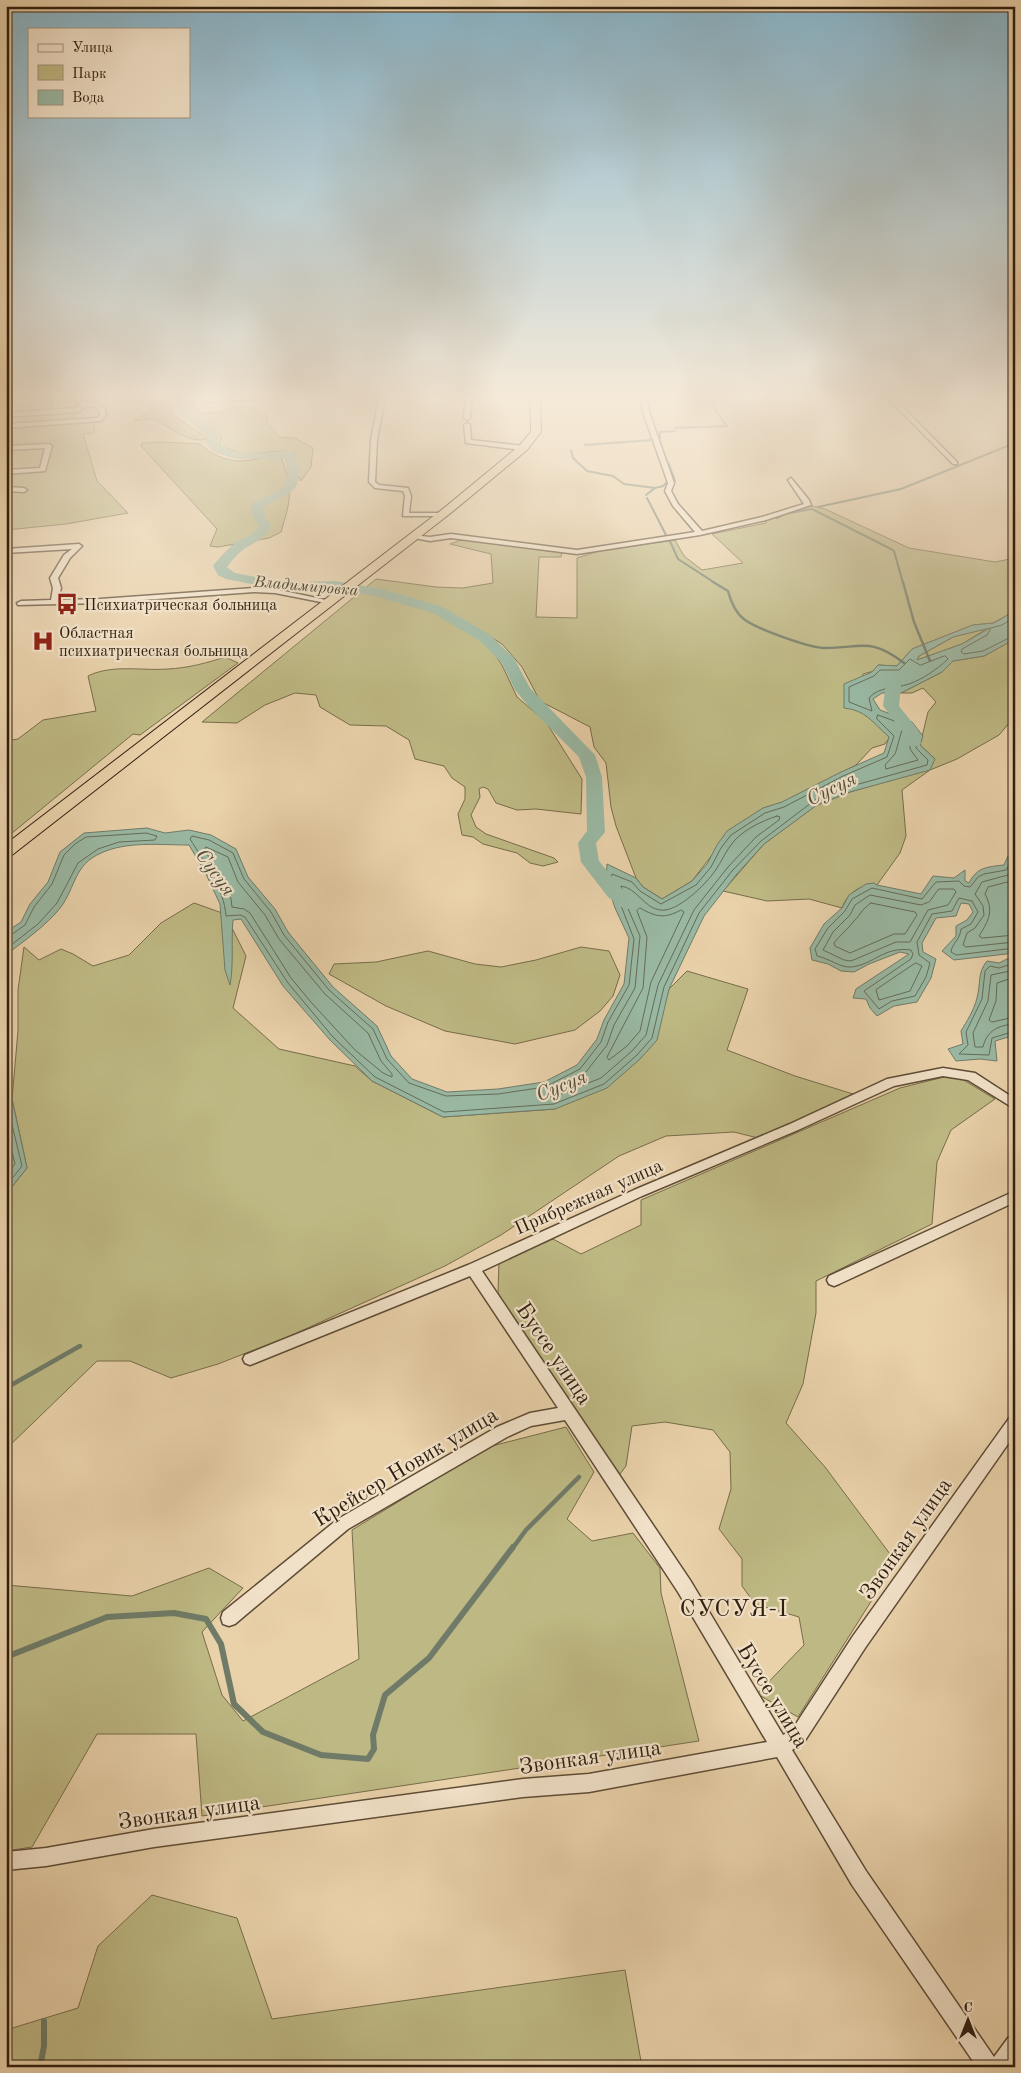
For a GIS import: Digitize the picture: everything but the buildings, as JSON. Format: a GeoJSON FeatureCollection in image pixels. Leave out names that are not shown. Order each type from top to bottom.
{"type":"FeatureCollection","features":[{"type":"Feature","properties":{"kind":"highway"},"geometry":{"type":"LineString","coordinates":[[6,852],[336,598],[471,491]]}},
{"type":"Feature","properties":{"kind":"street"},"geometry":{"type":"LineString","coordinates":[[406,491],[408,496],[405,515],[441,515]]}},
{"type":"Feature","properties":{"kind":"street"},"geometry":{"type":"LineString","coordinates":[[668,491],[675,505],[700,533]]}},
{"type":"Feature","properties":{"kind":"street"},"geometry":{"type":"LineString","coordinates":[[412,537],[430,539],[451,536],[577,552],[700,533],[764,519],[808,505],[799,491]]}},
{"type":"Feature","properties":{"kind":"street"},"geometry":{"type":"LineString","coordinates":[[6,552],[80,546],[67,557],[54,578],[57,588],[54,602]]}},
{"type":"Feature","properties":{"kind":"street"},"geometry":{"type":"LineString","coordinates":[[21,603],[254,590],[336,598]]}},
{"type":"Feature","properties":{"kind":"street","name":"Прибрежная улица"},"geometry":{"type":"LineString","coordinates":[[250,1359],[473,1269],[638,1193],[794,1127],[891,1082],[943,1072],[971,1076],[1015,1105]]}},
{"type":"Feature","properties":{"kind":"street"},"geometry":{"type":"LineString","coordinates":[[834,1280],[1015,1196]]}},
{"type":"Feature","properties":{"kind":"street","name":"Буссе улица"},"geometry":{"type":"LineString","coordinates":[[473,1269],[684,1586],[859,1878],[989,2067]]}},
{"type":"Feature","properties":{"kind":"street","name":"Крейсер Новик улица"},"geometry":{"type":"LineString","coordinates":[[230,1618],[343,1524],[502,1432],[530,1420],[568,1413]]}},
{"type":"Feature","properties":{"kind":"street","name":"Звонкая улица"},"geometry":{"type":"LineString","coordinates":[[6,1860],[46,1857],[154,1838],[513,1790],[589,1783],[780,1748],[798,1736],[859,1642],[1015,1422]]}},
{"type":"Feature","properties":{"kind":"street"},"geometry":{"type":"LineString","coordinates":[[999,2067],[1015,2044]]}},
{"type":"Feature","properties":{"kind":"green space"},"geometry":{"type":"Polygon","coordinates":[[[6,491],[106,491],[128,513],[66,524],[6,530],[6,491]]]}},
{"type":"Feature","properties":{"kind":"green space"},"geometry":{"type":"Polygon","coordinates":[[[182,491],[289,491],[289,503],[281,532],[269,538],[218,547],[210,546],[217,529],[182,491]]]}},
{"type":"Feature","properties":{"kind":"green space"},"geometry":{"type":"Polygon","coordinates":[[[808,505],[825,509],[909,548],[995,562],[1015,558],[1015,611],[993,623],[973,625],[912,649],[897,666],[878,665],[874,671],[863,674],[856,709],[864,713],[890,737],[885,744],[872,748],[856,765],[803,793],[712,855],[692,881],[662,899],[643,887],[636,878],[616,826],[611,807],[606,763],[594,747],[590,727],[540,701],[522,667],[502,644],[478,629],[502,665],[517,697],[546,722],[582,779],[581,814],[536,809],[517,810],[496,803],[488,789],[483,787],[479,789],[480,797],[471,815],[476,827],[486,834],[554,858],[558,862],[543,866],[530,863],[517,853],[483,844],[473,837],[462,835],[458,814],[465,799],[465,787],[452,778],[444,766],[415,759],[409,740],[386,726],[350,725],[320,707],[316,695],[295,693],[265,705],[237,723],[202,722],[376,579],[436,587],[463,588],[493,583],[491,554],[450,544],[469,537],[563,548],[561,557],[539,557],[536,617],[577,618],[577,558],[599,551],[675,540],[684,556],[702,570],[743,563],[712,534],[766,523],[764,519],[808,505]]]}},
{"type":"Feature","properties":{"kind":"green space"},"geometry":{"type":"Polygon","coordinates":[[[988,628],[962,644],[917,660],[919,656],[953,637],[988,628]]]}},
{"type":"Feature","properties":{"kind":"green space"},"geometry":{"type":"Polygon","coordinates":[[[1015,639],[1015,716],[999,735],[957,759],[930,770],[902,790],[906,836],[900,853],[877,885],[865,886],[855,890],[847,898],[842,908],[809,899],[767,901],[723,891],[764,844],[815,806],[850,792],[887,781],[935,759],[920,745],[928,712],[936,702],[923,688],[912,693],[901,693],[942,672],[953,661],[984,656],[1015,639]]]}},
{"type":"Feature","properties":{"kind":"green space"},"geometry":{"type":"Polygon","coordinates":[[[225,657],[238,663],[140,735],[133,734],[6,838],[6,741],[18,739],[43,720],[96,711],[88,676],[97,672],[117,669],[175,668],[197,665],[225,657]]]}},
{"type":"Feature","properties":{"kind":"green space"},"geometry":{"type":"Polygon","coordinates":[[[194,903],[225,914],[246,956],[233,1008],[279,1049],[355,1066],[372,1081],[443,1117],[555,1109],[664,1005],[669,989],[687,971],[748,989],[727,1050],[795,1076],[853,1094],[758,1138],[734,1132],[666,1136],[619,1156],[501,1235],[445,1266],[292,1335],[218,1364],[171,1378],[130,1361],[97,1361],[6,1449],[6,1194],[27,1168],[12,1099],[18,1031],[18,990],[24,947],[39,960],[61,949],[93,966],[129,955],[161,923],[194,903]]]}},
{"type":"Feature","properties":{"kind":"green space"},"geometry":{"type":"Polygon","coordinates":[[[581,947],[609,951],[620,975],[613,996],[600,1011],[575,1030],[515,1044],[445,1031],[386,1006],[329,974],[334,964],[376,962],[428,951],[475,964],[501,967],[536,960],[581,947]]]}},
{"type":"Feature","properties":{"kind":"green space"},"geometry":{"type":"Polygon","coordinates":[[[944,1077],[962,1079],[995,1099],[951,1130],[937,1162],[932,1224],[816,1281],[816,1313],[803,1384],[786,1423],[825,1467],[896,1562],[798,1717],[757,1694],[804,1645],[799,1617],[755,1604],[742,1586],[742,1559],[719,1529],[731,1489],[730,1452],[713,1430],[665,1422],[632,1426],[626,1466],[617,1478],[498,1293],[499,1262],[553,1239],[581,1254],[641,1225],[641,1200],[900,1088],[944,1077]]]}},
{"type":"Feature","properties":{"kind":"green space"},"geometry":{"type":"Polygon","coordinates":[[[566,1427],[594,1472],[567,1519],[592,1541],[633,1533],[660,1568],[661,1593],[699,1741],[202,1816],[196,1734],[97,1734],[32,1847],[6,1851],[6,1585],[132,1596],[209,1568],[243,1588],[202,1632],[222,1695],[243,1721],[359,1659],[352,1530],[488,1447],[566,1427]]]}},
{"type":"Feature","properties":{"kind":"green space"},"geometry":{"type":"Polygon","coordinates":[[[152,1895],[237,1918],[272,2019],[625,1970],[642,2067],[6,2067],[6,2030],[78,2008],[98,1946],[152,1895]]]}},
{"type":"Feature","properties":{"kind":"water"},"geometry":{"type":"Polygon","coordinates":[[[1015,611],[1015,639],[984,656],[953,661],[942,672],[901,693],[882,693],[873,699],[880,710],[912,722],[923,736],[920,745],[935,759],[930,770],[850,792],[817,805],[764,844],[736,875],[704,916],[669,989],[657,1040],[640,1059],[607,1088],[555,1109],[443,1117],[372,1081],[330,1040],[283,986],[241,919],[233,920],[230,985],[225,970],[220,904],[205,872],[189,845],[133,845],[111,849],[92,858],[80,870],[66,899],[55,914],[6,955],[6,932],[21,922],[30,904],[48,882],[60,852],[84,833],[147,828],[165,833],[189,830],[211,835],[236,849],[248,877],[275,909],[288,932],[333,987],[377,1026],[391,1056],[412,1079],[447,1092],[498,1089],[544,1082],[577,1065],[597,1039],[604,1020],[624,984],[629,938],[615,908],[606,881],[607,864],[636,878],[643,887],[662,899],[692,881],[707,864],[727,831],[763,808],[782,802],[884,753],[889,737],[864,714],[844,708],[844,684],[872,672],[878,665],[897,666],[912,649],[973,625],[994,623],[1015,611]],[[990,628],[953,637],[919,656],[917,660],[962,644],[990,628]]]}},
{"type":"Feature","properties":{"kind":"water"},"geometry":{"type":"Polygon","coordinates":[[[1008,856],[1015,856],[1015,953],[954,960],[942,951],[956,936],[956,926],[967,920],[973,912],[969,904],[961,903],[956,916],[936,918],[922,943],[923,952],[936,959],[931,978],[917,1002],[894,1006],[877,1016],[870,1008],[866,999],[853,998],[856,989],[909,954],[900,952],[854,972],[841,971],[828,964],[812,960],[810,948],[824,924],[842,908],[849,895],[866,884],[874,883],[921,894],[933,876],[954,878],[965,870],[965,881],[969,883],[979,871],[988,867],[1004,865],[1008,856]]]}},
{"type":"Feature","properties":{"kind":"water"},"geometry":{"type":"Polygon","coordinates":[[[1015,958],[1015,1035],[995,1041],[997,1061],[980,1059],[956,1061],[948,1049],[963,1044],[961,1031],[976,1002],[980,974],[984,965],[987,961],[999,963],[1015,958]]]}},
{"type":"Feature","properties":{"kind":"water"},"geometry":{"type":"Polygon","coordinates":[[[6,1094],[12,1099],[27,1168],[6,1194],[6,1094]]]}},
{"type":"Feature","properties":{"kind":"waterway","name":"Владимировка"},"geometry":{"type":"LineString","coordinates":[[285,491],[256,506],[259,517],[265,525],[263,530],[253,540],[241,545],[230,555],[220,566],[223,572],[231,576],[261,582],[299,586],[335,585],[377,592],[438,610],[485,638],[509,661],[523,690],[536,705],[587,755],[594,777],[596,832],[587,843],[590,862],[615,893],[628,903]]}},
{"type":"Feature","properties":{"kind":"waterway"},"geometry":{"type":"LineString","coordinates":[[646,495],[651,491]]}},
{"type":"Feature","properties":{"kind":"waterway"},"geometry":{"type":"LineString","coordinates":[[818,507],[893,491]]}},
{"type":"Feature","properties":{"kind":"waterway"},"geometry":{"type":"LineString","coordinates":[[647,498],[666,535]]}},
{"type":"Feature","properties":{"kind":"waterway"},"geometry":{"type":"LineString","coordinates":[[777,518],[785,514],[812,509],[891,549],[894,551],[903,583]]}},
{"type":"Feature","properties":{"kind":"waterway"},"geometry":{"type":"LineString","coordinates":[[669,539],[678,559],[715,583]]}},
{"type":"Feature","properties":{"kind":"waterway"},"geometry":{"type":"LineString","coordinates":[[713,582],[728,591],[734,607],[745,620],[761,628],[796,642],[818,647],[874,647],[883,650],[904,663]]}},
{"type":"Feature","properties":{"kind":"waterway"},"geometry":{"type":"LineString","coordinates":[[903,582],[914,622],[930,661]]}},
{"type":"Feature","properties":{"kind":"waterway","name":"Сусуя"},"geometry":{"type":"LineString","coordinates":[[909,673],[894,683],[891,706],[910,730],[913,743]]}},
{"type":"Feature","properties":{"kind":"waterway"},"geometry":{"type":"LineString","coordinates":[[6,1388],[80,1346]]}},
{"type":"Feature","properties":{"kind":"waterway"},"geometry":{"type":"LineString","coordinates":[[512,1549],[526,1530],[579,1477]]}},
{"type":"Feature","properties":{"kind":"waterway"},"geometry":{"type":"LineString","coordinates":[[6,1657],[107,1617],[174,1613],[206,1619],[221,1644],[234,1704],[263,1732],[321,1755],[368,1759],[374,1749],[373,1735],[385,1695],[429,1658],[513,1547]]}},
{"type":"Feature","properties":{"kind":"waterway"},"geometry":{"type":"LineString","coordinates":[[40,2067],[44,2046],[44,2021]]}},
{"type":"Feature","properties":{"kind":"place","name":"Психиатрическая больница"},"geometry":{"type":"Point","coordinates":[67,604]}},
{"type":"Feature","properties":{"kind":"place","name":"Областная психиатрическая больница"},"geometry":{"type":"Point","coordinates":[43,641]}},
{"type":"Feature","properties":{"kind":"district","name":"СУСУЯ-I"},"geometry":{"type":"Point","coordinates":[734,1608]}}]}
